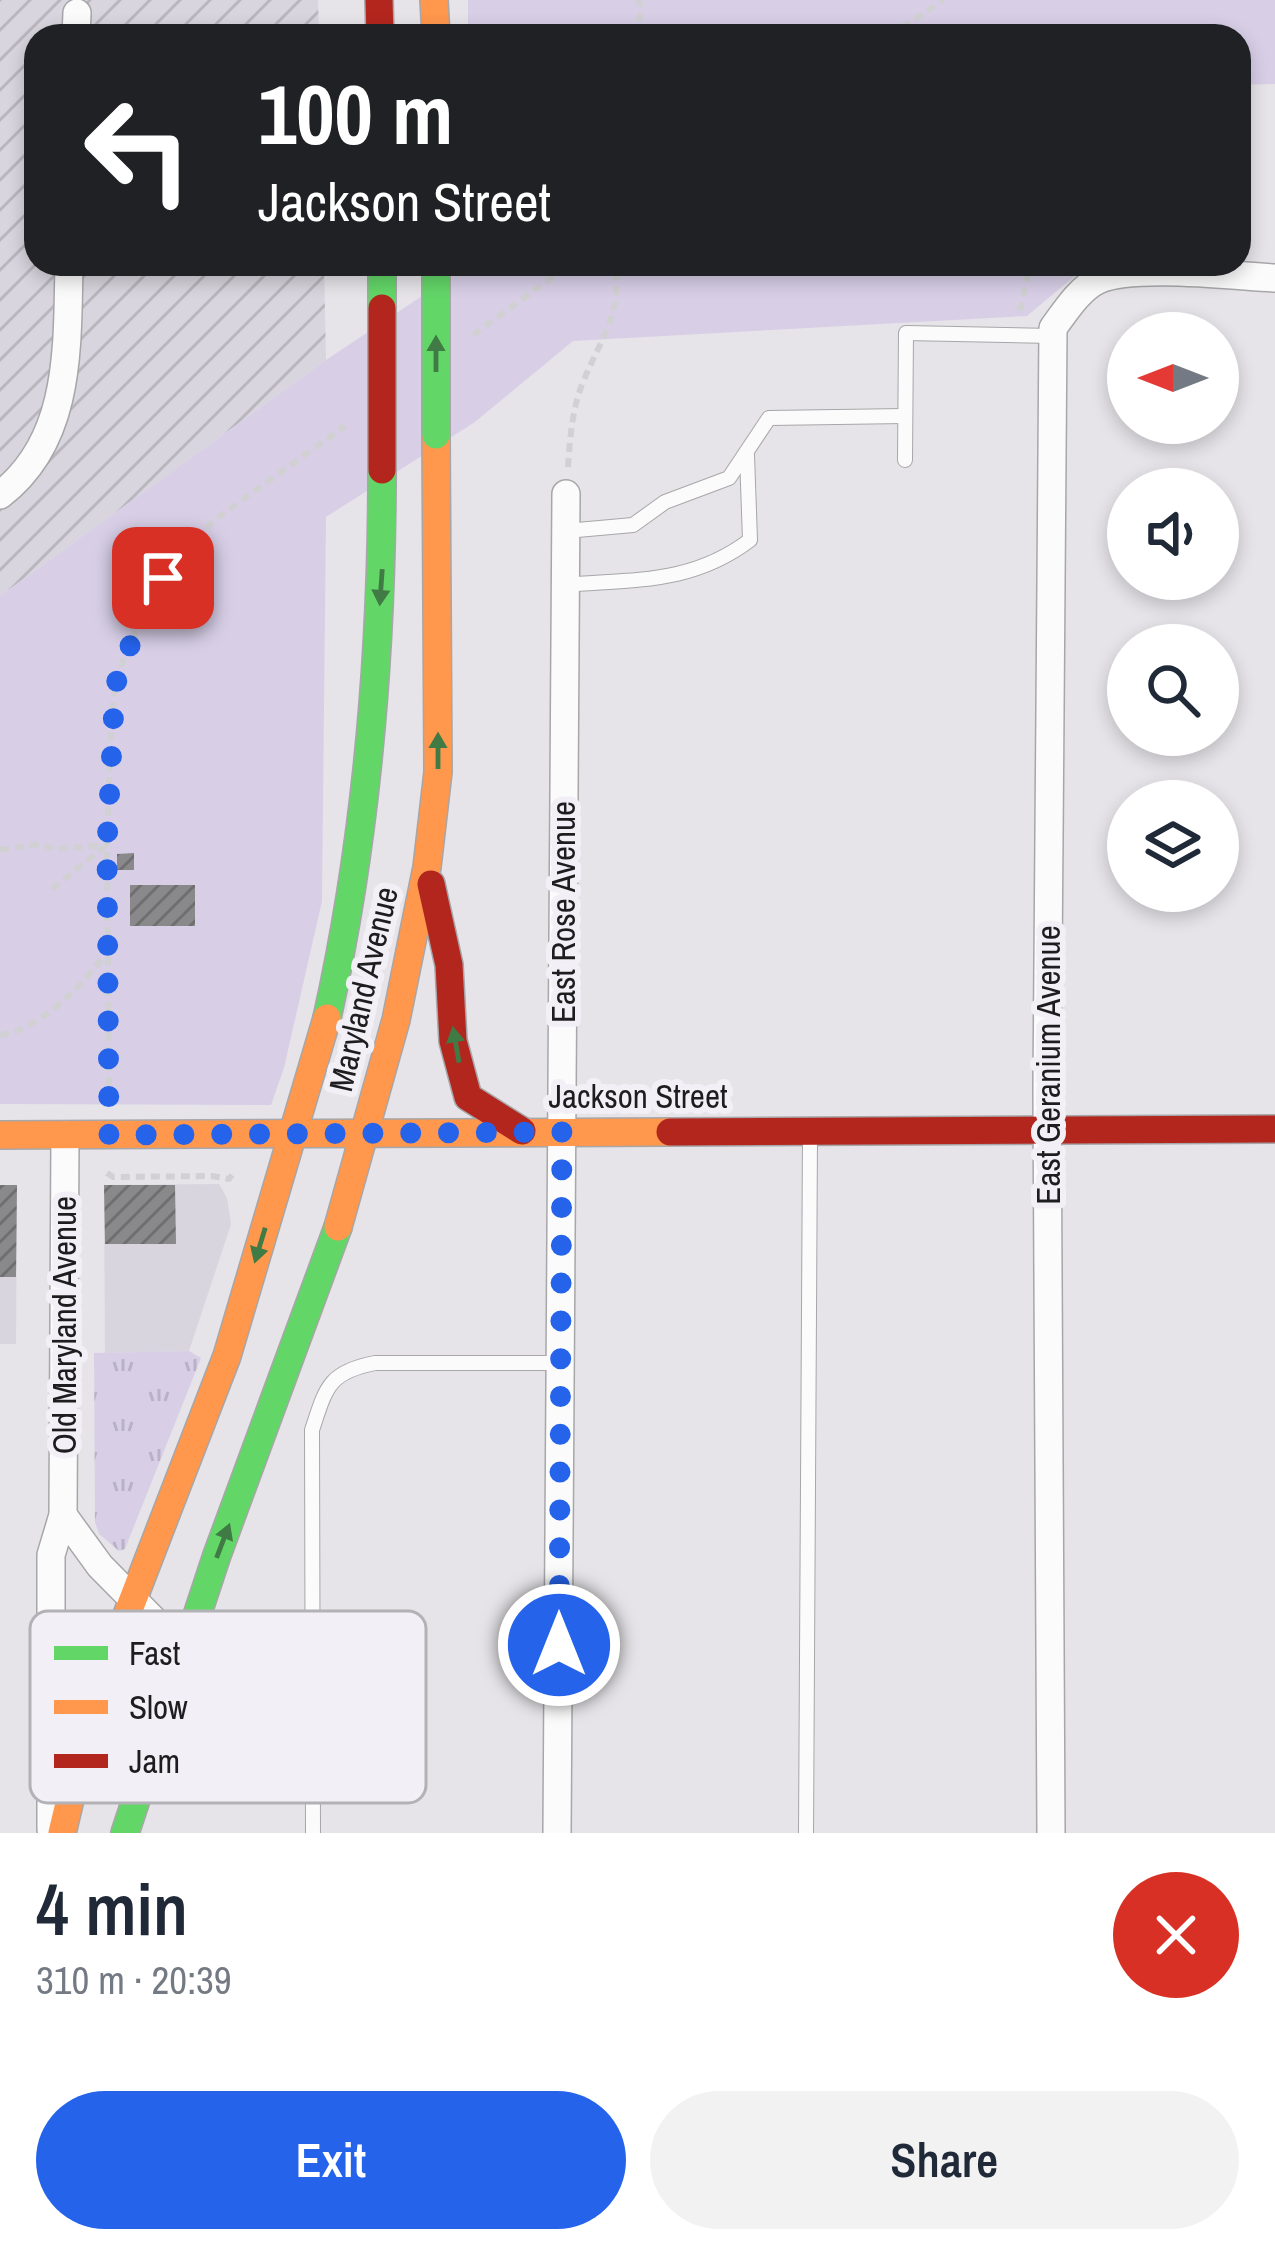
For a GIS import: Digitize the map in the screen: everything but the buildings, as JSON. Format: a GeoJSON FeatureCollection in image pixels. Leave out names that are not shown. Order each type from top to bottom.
{"type":"FeatureCollection","features":[{"type":"Feature","properties":{"kind":"main road","name":"Maryland Avenue"},"geometry":{"type":"LineString","coordinates":[[127,1611],[214,1394],[323,1034],[350,919],[382,569],[382,276]]}},
{"type":"Feature","properties":{"kind":"main road","name":"Maryland Avenue"},"geometry":{"type":"LineString","coordinates":[[199,1611],[317,1290],[367,1133],[427,867],[438,772],[436,276]]}},
{"type":"Feature","properties":{"kind":"main road"},"geometry":{"type":"LineString","coordinates":[[427,867],[449,965],[453,1041],[468,1097],[522,1131]]}},
{"type":"Feature","properties":{"kind":"main road","name":"Jackson Street"},"geometry":{"type":"LineString","coordinates":[[0,1136],[1275,1129]]}},
{"type":"Feature","properties":{"kind":"main road","name":"Maryland Avenue"},"geometry":{"type":"LineString","coordinates":[[62,1833],[69,1803]]}},
{"type":"Feature","properties":{"kind":"main road","name":"Maryland Avenue"},"geometry":{"type":"LineString","coordinates":[[125,1833],[135,1803]]}},
{"type":"Feature","properties":{"kind":"street"},"geometry":{"type":"LineString","coordinates":[[0,495],[44,446],[64,383],[68,276]]}},
{"type":"Feature","properties":{"kind":"street"},"geometry":{"type":"LineString","coordinates":[[1052,336],[1071,304],[1097,281],[1117,276]]}},
{"type":"Feature","properties":{"kind":"street"},"geometry":{"type":"LineString","coordinates":[[1217,276],[1275,278]]}},
{"type":"Feature","properties":{"kind":"street","name":"East Geranium Avenue"},"geometry":{"type":"LineString","coordinates":[[1051,1833],[1047,1130],[1052,336]]}},
{"type":"Feature","properties":{"kind":"street","name":"East Rose Avenue"},"geometry":{"type":"LineString","coordinates":[[557,1833],[566,494]]}},
{"type":"Feature","properties":{"kind":"street","name":"Old Maryland Avenue"},"geometry":{"type":"LineString","coordinates":[[51,1611],[51,1555],[63,1515],[64,1135]]}},
{"type":"Feature","properties":{"kind":"street"},"geometry":{"type":"LineString","coordinates":[[63,1515],[100,1566],[145,1611]]}},
{"type":"Feature","properties":{"kind":"lane"},"geometry":{"type":"LineString","coordinates":[[905,460],[905,333],[1052,336]]}},
{"type":"Feature","properties":{"kind":"lane"},"geometry":{"type":"LineString","coordinates":[[566,531],[633,525],[665,502],[729,478],[770,418],[905,416]]}},
{"type":"Feature","properties":{"kind":"lane"},"geometry":{"type":"LineString","coordinates":[[565,584],[672,576],[722,562],[750,540],[747,455]]}},
{"type":"Feature","properties":{"kind":"lane"},"geometry":{"type":"LineString","coordinates":[[806,1833],[810,1132]]}},
{"type":"Feature","properties":{"kind":"lane"},"geometry":{"type":"LineString","coordinates":[[312,1611],[312,1430],[325,1391],[346,1368],[374,1363],[560,1363]]}},
{"type":"Feature","properties":{"kind":"lane"},"geometry":{"type":"LineString","coordinates":[[313,1803],[313,1833]]}},
{"type":"Feature","properties":{"kind":"path"},"geometry":{"type":"LineString","coordinates":[[908,24],[944,0]]}},
{"type":"Feature","properties":{"kind":"path"},"geometry":{"type":"LineString","coordinates":[[566,494],[574,410],[581,385],[613,323],[616,276]]}},
{"type":"Feature","properties":{"kind":"path"},"geometry":{"type":"LineString","coordinates":[[1020,311],[1027,276]]}},
{"type":"Feature","properties":{"kind":"path"},"geometry":{"type":"LineString","coordinates":[[109,1135],[107,845],[115,686],[126,651],[163,578],[213,521]]}},
{"type":"Feature","properties":{"kind":"path"},"geometry":{"type":"LineString","coordinates":[[0,850],[40,844],[54,848],[107,845]]}},
{"type":"Feature","properties":{"kind":"path"},"geometry":{"type":"LineString","coordinates":[[52,890],[107,845]]}},
{"type":"Feature","properties":{"kind":"path"},"geometry":{"type":"LineString","coordinates":[[0,1035],[28,1025],[76,990],[108,950]]}},
{"type":"Feature","properties":{"kind":"path"},"geometry":{"type":"LineString","coordinates":[[107,1173],[112,1177],[229,1179],[232,1175]]}},
{"type":"Feature","properties":{"kind":"shaded area"},"geometry":{"type":"Polygon","coordinates":[[[0,0],[318,0],[319,24],[24,24],[24,276],[324,276],[326,360],[0,596],[0,0]]]}},
{"type":"Feature","properties":{"kind":"shaded area"},"geometry":{"type":"Polygon","coordinates":[[[219,1184],[227,1198],[231,1224],[189,1351],[105,1353],[104,1185],[219,1184]]]}},
{"type":"Feature","properties":{"kind":"shaded area"},"geometry":{"type":"Polygon","coordinates":[[[0,1185],[17,1185],[16,1344],[0,1344],[0,1185]]]}},
{"type":"Feature","properties":{"kind":"green space"},"geometry":{"type":"Polygon","coordinates":[[[468,0],[1275,0],[1275,84],[1251,85],[1251,24],[468,24],[468,0]]]}},
{"type":"Feature","properties":{"kind":"green space"},"geometry":{"type":"Polygon","coordinates":[[[452,276],[1075,276],[1027,316],[573,341],[475,422],[326,517],[322,901],[284,1068],[271,1105],[0,1104],[0,596],[326,360],[452,276]]]}},
{"type":"Feature","properties":{"kind":"green space"},"geometry":{"type":"Polygon","coordinates":[[[189,1351],[201,1358],[125,1549],[119,1551],[99,1534],[95,1522],[94,1353],[189,1351]]]}},
{"type":"Feature","properties":{"kind":"traffic: fast"},"geometry":{"type":"LineString","coordinates":[[382,276],[382,308]]}},
{"type":"Feature","properties":{"kind":"traffic: fast"},"geometry":{"type":"LineString","coordinates":[[436,276],[436,435]]}},
{"type":"Feature","properties":{"kind":"traffic: fast"},"geometry":{"type":"LineString","coordinates":[[327,1018],[370,746],[382,470]]}},
{"type":"Feature","properties":{"kind":"traffic: fast"},"geometry":{"type":"LineString","coordinates":[[198,1611],[338,1227]]}},
{"type":"Feature","properties":{"kind":"traffic: fast"},"geometry":{"type":"LineString","coordinates":[[125,1833],[135,1803]]}},
{"type":"Feature","properties":{"kind":"traffic: slow"},"geometry":{"type":"LineString","coordinates":[[434,0],[435,24]]}},
{"type":"Feature","properties":{"kind":"traffic: slow"},"geometry":{"type":"LineString","coordinates":[[338,1227],[396,1020],[427,867],[438,772],[436,435]]}},
{"type":"Feature","properties":{"kind":"traffic: slow"},"geometry":{"type":"LineString","coordinates":[[129,1611],[227,1356],[327,1018]]}},
{"type":"Feature","properties":{"kind":"traffic: slow"},"geometry":{"type":"LineString","coordinates":[[0,1135],[670,1132]]}},
{"type":"Feature","properties":{"kind":"traffic: slow"},"geometry":{"type":"LineString","coordinates":[[62,1833],[69,1803]]}},
{"type":"Feature","properties":{"kind":"traffic: jam"},"geometry":{"type":"LineString","coordinates":[[379,0],[380,24]]}},
{"type":"Feature","properties":{"kind":"traffic: jam"},"geometry":{"type":"LineString","coordinates":[[382,308],[382,470]]}},
{"type":"Feature","properties":{"kind":"traffic: jam"},"geometry":{"type":"LineString","coordinates":[[431,884],[449,965],[453,1041],[468,1097],[522,1131]]}},
{"type":"Feature","properties":{"kind":"traffic: jam"},"geometry":{"type":"LineString","coordinates":[[670,1132],[1275,1129]]}},
{"type":"Feature","properties":{"kind":"route"},"geometry":{"type":"LineString","coordinates":[[163,578],[126,651],[115,686],[111,725],[109,1135],[562,1132],[559,1645]]}}]}
